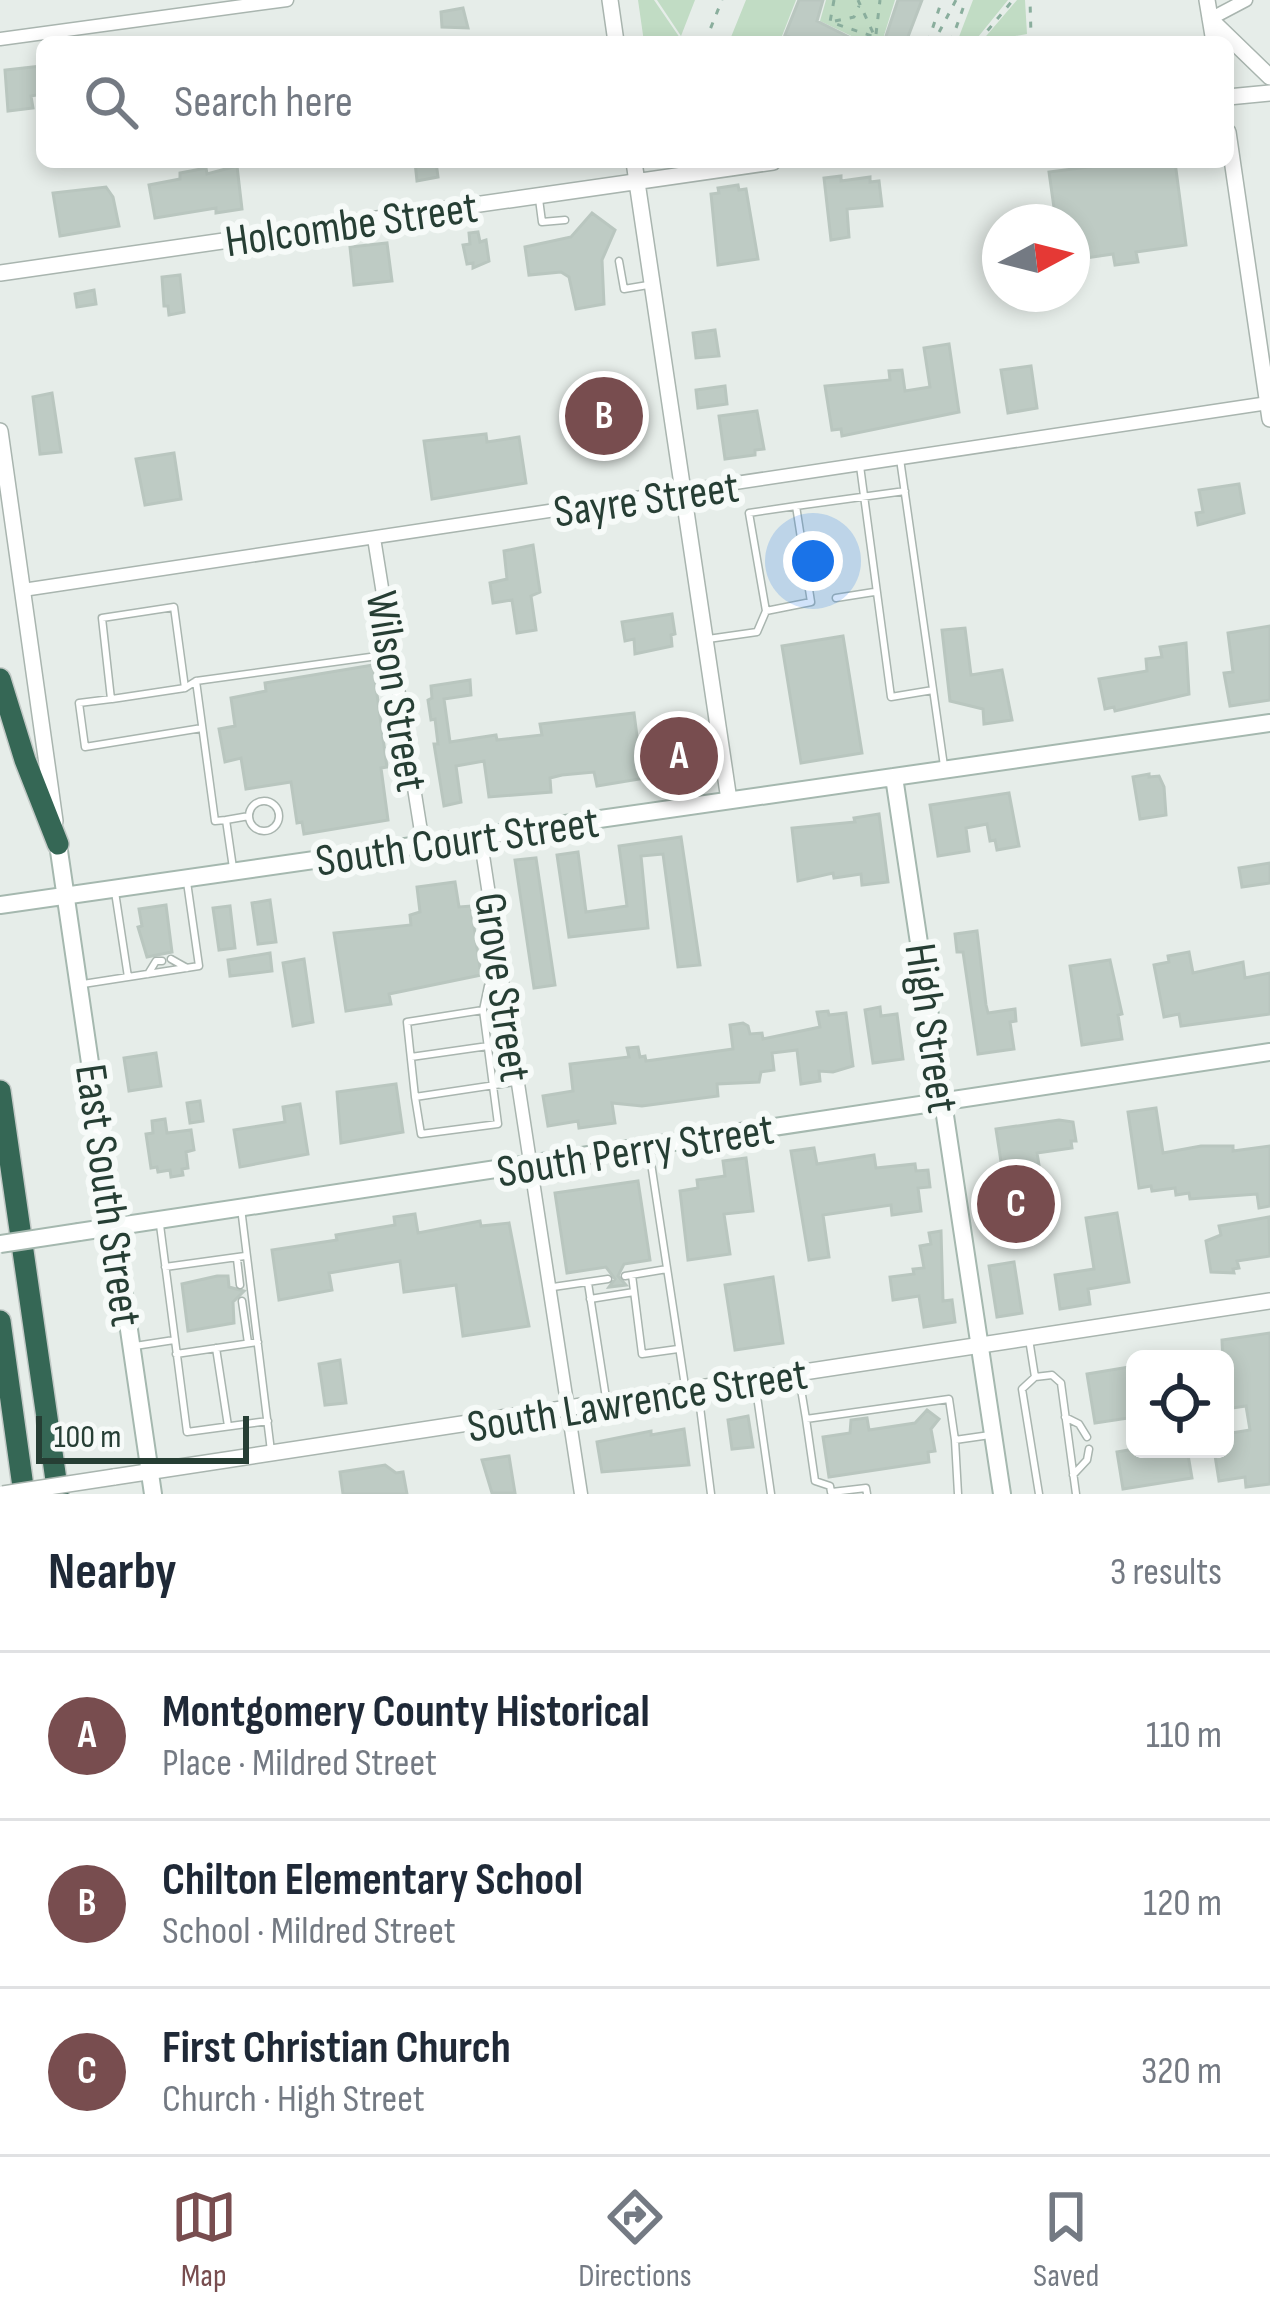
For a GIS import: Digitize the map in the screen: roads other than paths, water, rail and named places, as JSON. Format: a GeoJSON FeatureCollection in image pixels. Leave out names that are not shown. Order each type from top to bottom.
{"type":"FeatureCollection","features":[{"type":"Feature","properties":{"kind":"highway"},"geometry":{"type":"LineString","coordinates":[[0,680],[58,844]]}},
{"type":"Feature","properties":{"kind":"highway"},"geometry":{"type":"LineString","coordinates":[[0,1091],[58,1494]]}},
{"type":"Feature","properties":{"kind":"highway"},"geometry":{"type":"LineString","coordinates":[[0,1321],[24,1494]]}},
{"type":"Feature","properties":{"kind":"main road","name":"South Court Street"},"geometry":{"type":"LineString","coordinates":[[0,905],[1270,723]]}},
{"type":"Feature","properties":{"kind":"main road","name":"High Street"},"geometry":{"type":"LineString","coordinates":[[894,777],[1002,1494]]}},
{"type":"Feature","properties":{"kind":"main road","name":"East South Street"},"geometry":{"type":"LineString","coordinates":[[58,844],[153,1494]]}},
{"type":"Feature","properties":{"kind":"main road","name":"South Perry Street"},"geometry":{"type":"LineString","coordinates":[[0,1244],[1270,1052]]}},
{"type":"Feature","properties":{"kind":"street"},"geometry":{"type":"LineString","coordinates":[[0,39],[287,0]]}},
{"type":"Feature","properties":{"kind":"street"},"geometry":{"type":"LineString","coordinates":[[610,0],[615,36]]}},
{"type":"Feature","properties":{"kind":"street"},"geometry":{"type":"LineString","coordinates":[[1207,0],[1213,36]]}},
{"type":"Feature","properties":{"kind":"street"},"geometry":{"type":"LineString","coordinates":[[1210,19],[1246,0]]}},
{"type":"Feature","properties":{"kind":"street"},"geometry":{"type":"LineString","coordinates":[[1210,19],[1228,36]]}},
{"type":"Feature","properties":{"kind":"street"},"geometry":{"type":"LineString","coordinates":[[1234,42],[1270,77]]}},
{"type":"Feature","properties":{"kind":"street"},"geometry":{"type":"LineString","coordinates":[[1234,96],[1270,93]]}},
{"type":"Feature","properties":{"kind":"street"},"geometry":{"type":"LineString","coordinates":[[1234,167],[1266,355],[1269,411]]}},
{"type":"Feature","properties":{"kind":"street"},"geometry":{"type":"LineString","coordinates":[[635,168],[729,800]]}},
{"type":"Feature","properties":{"kind":"street","name":"Holcombe Street"},"geometry":{"type":"LineString","coordinates":[[0,274],[732,168]]}},
{"type":"Feature","properties":{"kind":"street","name":"Sayre Street"},"geometry":{"type":"LineString","coordinates":[[23,590],[900,459],[1269,411]]}},
{"type":"Feature","properties":{"kind":"street"},"geometry":{"type":"LineString","coordinates":[[0,431],[58,844]]}},
{"type":"Feature","properties":{"kind":"street","name":"Wilson Street"},"geometry":{"type":"LineString","coordinates":[[374,538],[423,844]]}},
{"type":"Feature","properties":{"kind":"street","name":"Grove Street"},"geometry":{"type":"LineString","coordinates":[[480,836],[580,1494]]}},
{"type":"Feature","properties":{"kind":"street","name":"South Lawrence Street"},"geometry":{"type":"LineString","coordinates":[[3,1494],[1270,1301]]}},
{"type":"Feature","properties":{"kind":"lane"},"geometry":{"type":"LineString","coordinates":[[538,196],[542,222],[565,220]]}},
{"type":"Feature","properties":{"kind":"lane"},"geometry":{"type":"LineString","coordinates":[[620,261],[624,289],[652,285]]}},
{"type":"Feature","properties":{"kind":"lane"},"geometry":{"type":"LineString","coordinates":[[900,459],[945,770]]}},
{"type":"Feature","properties":{"kind":"lane"},"geometry":{"type":"LineString","coordinates":[[860,466],[891,697],[933,690]]}},
{"type":"Feature","properties":{"kind":"lane"},"geometry":{"type":"LineString","coordinates":[[704,640],[757,632],[766,611],[749,513],[904,491]]}},
{"type":"Feature","properties":{"kind":"lane"},"geometry":{"type":"LineString","coordinates":[[766,611],[812,602],[796,506]]}},
{"type":"Feature","properties":{"kind":"lane"},"geometry":{"type":"LineString","coordinates":[[836,598],[876,592]]}},
{"type":"Feature","properties":{"kind":"lane"},"geometry":{"type":"LineString","coordinates":[[111,698],[102,618],[173,607],[185,688]]}},
{"type":"Feature","properties":{"kind":"lane"},"geometry":{"type":"LineString","coordinates":[[202,728],[85,747],[79,703],[185,688],[196,681],[393,654]]}},
{"type":"Feature","properties":{"kind":"lane"},"geometry":{"type":"LineString","coordinates":[[196,681],[214,821],[249,816]]}},
{"type":"Feature","properties":{"kind":"lane"},"geometry":{"type":"LineString","coordinates":[[265,801],[277,808],[279,818],[274,826],[260,830],[249,816],[255,803],[265,801]]}},
{"type":"Feature","properties":{"kind":"lane"},"geometry":{"type":"LineString","coordinates":[[226,820],[234,872]]}},
{"type":"Feature","properties":{"kind":"lane"},"geometry":{"type":"LineString","coordinates":[[80,984],[200,966],[186,878]]}},
{"type":"Feature","properties":{"kind":"lane"},"geometry":{"type":"LineString","coordinates":[[115,889],[128,977]]}},
{"type":"Feature","properties":{"kind":"lane"},"geometry":{"type":"LineString","coordinates":[[148,974],[156,961],[187,968]]}},
{"type":"Feature","properties":{"kind":"lane"},"geometry":{"type":"LineString","coordinates":[[483,1010],[407,1022],[422,1134],[498,1124],[483,1010],[488,986],[504,984]]}},
{"type":"Feature","properties":{"kind":"lane"},"geometry":{"type":"LineString","coordinates":[[411,1057],[488,1046]]}},
{"type":"Feature","properties":{"kind":"lane"},"geometry":{"type":"LineString","coordinates":[[415,1097],[518,1082]]}},
{"type":"Feature","properties":{"kind":"lane"},"geometry":{"type":"LineString","coordinates":[[649,1146],[679,1348],[712,1494]]}},
{"type":"Feature","properties":{"kind":"lane"},"geometry":{"type":"LineString","coordinates":[[241,1208],[272,1454]]}},
{"type":"Feature","properties":{"kind":"lane"},"geometry":{"type":"LineString","coordinates":[[159,1220],[187,1432],[268,1421]]}},
{"type":"Feature","properties":{"kind":"lane"},"geometry":{"type":"LineString","coordinates":[[165,1267],[247,1256]]}},
{"type":"Feature","properties":{"kind":"lane"},"geometry":{"type":"LineString","coordinates":[[236,1258],[240,1285]]}},
{"type":"Feature","properties":{"kind":"lane"},"geometry":{"type":"LineString","coordinates":[[667,1269],[629,1276],[642,1354],[679,1348]]}},
{"type":"Feature","properties":{"kind":"lane"},"geometry":{"type":"LineString","coordinates":[[549,1288],[608,1279]]}},
{"type":"Feature","properties":{"kind":"lane"},"geometry":{"type":"LineString","coordinates":[[588,1282],[607,1403]]}},
{"type":"Feature","properties":{"kind":"lane"},"geometry":{"type":"LineString","coordinates":[[590,1298],[634,1292]]}},
{"type":"Feature","properties":{"kind":"lane"},"geometry":{"type":"LineString","coordinates":[[242,1301],[248,1343]]}},
{"type":"Feature","properties":{"kind":"lane"},"geometry":{"type":"LineString","coordinates":[[132,1346],[174,1340]]}},
{"type":"Feature","properties":{"kind":"lane"},"geometry":{"type":"LineString","coordinates":[[1029,1340],[1035,1377]]}},
{"type":"Feature","properties":{"kind":"lane"},"geometry":{"type":"LineString","coordinates":[[176,1354],[258,1342]]}},
{"type":"Feature","properties":{"kind":"lane"},"geometry":{"type":"LineString","coordinates":[[217,1348],[228,1426]]}},
{"type":"Feature","properties":{"kind":"lane"},"geometry":{"type":"LineString","coordinates":[[799,1375],[815,1481],[830,1486],[831,1493],[866,1487],[867,1494]]}},
{"type":"Feature","properties":{"kind":"lane"},"geometry":{"type":"LineString","coordinates":[[1039,1494],[1022,1395],[1024,1385],[1035,1377],[1058,1377],[1076,1494]]}},
{"type":"Feature","properties":{"kind":"lane"},"geometry":{"type":"LineString","coordinates":[[755,1382],[771,1494]]}},
{"type":"Feature","properties":{"kind":"lane"},"geometry":{"type":"LineString","coordinates":[[806,1418],[949,1399],[958,1494]]}},
{"type":"Feature","properties":{"kind":"lane"},"geometry":{"type":"LineString","coordinates":[[1065,1417],[1079,1424],[1087,1437]]}},
{"type":"Feature","properties":{"kind":"lane"},"geometry":{"type":"LineString","coordinates":[[955,1440],[993,1434]]}},
{"type":"Feature","properties":{"kind":"lane"},"geometry":{"type":"LineString","coordinates":[[1073,1474],[1087,1460],[1089,1449]]}},
{"type":"Feature","properties":{"kind":"place","name":"Chilton Elementary School"},"geometry":{"type":"Point","coordinates":[604,416]}},
{"type":"Feature","properties":{"kind":"place","name":"Montgomery County Historical"},"geometry":{"type":"Point","coordinates":[679,756]}},
{"type":"Feature","properties":{"kind":"place","name":"First Christian Church"},"geometry":{"type":"Point","coordinates":[1016,1204]}}]}
